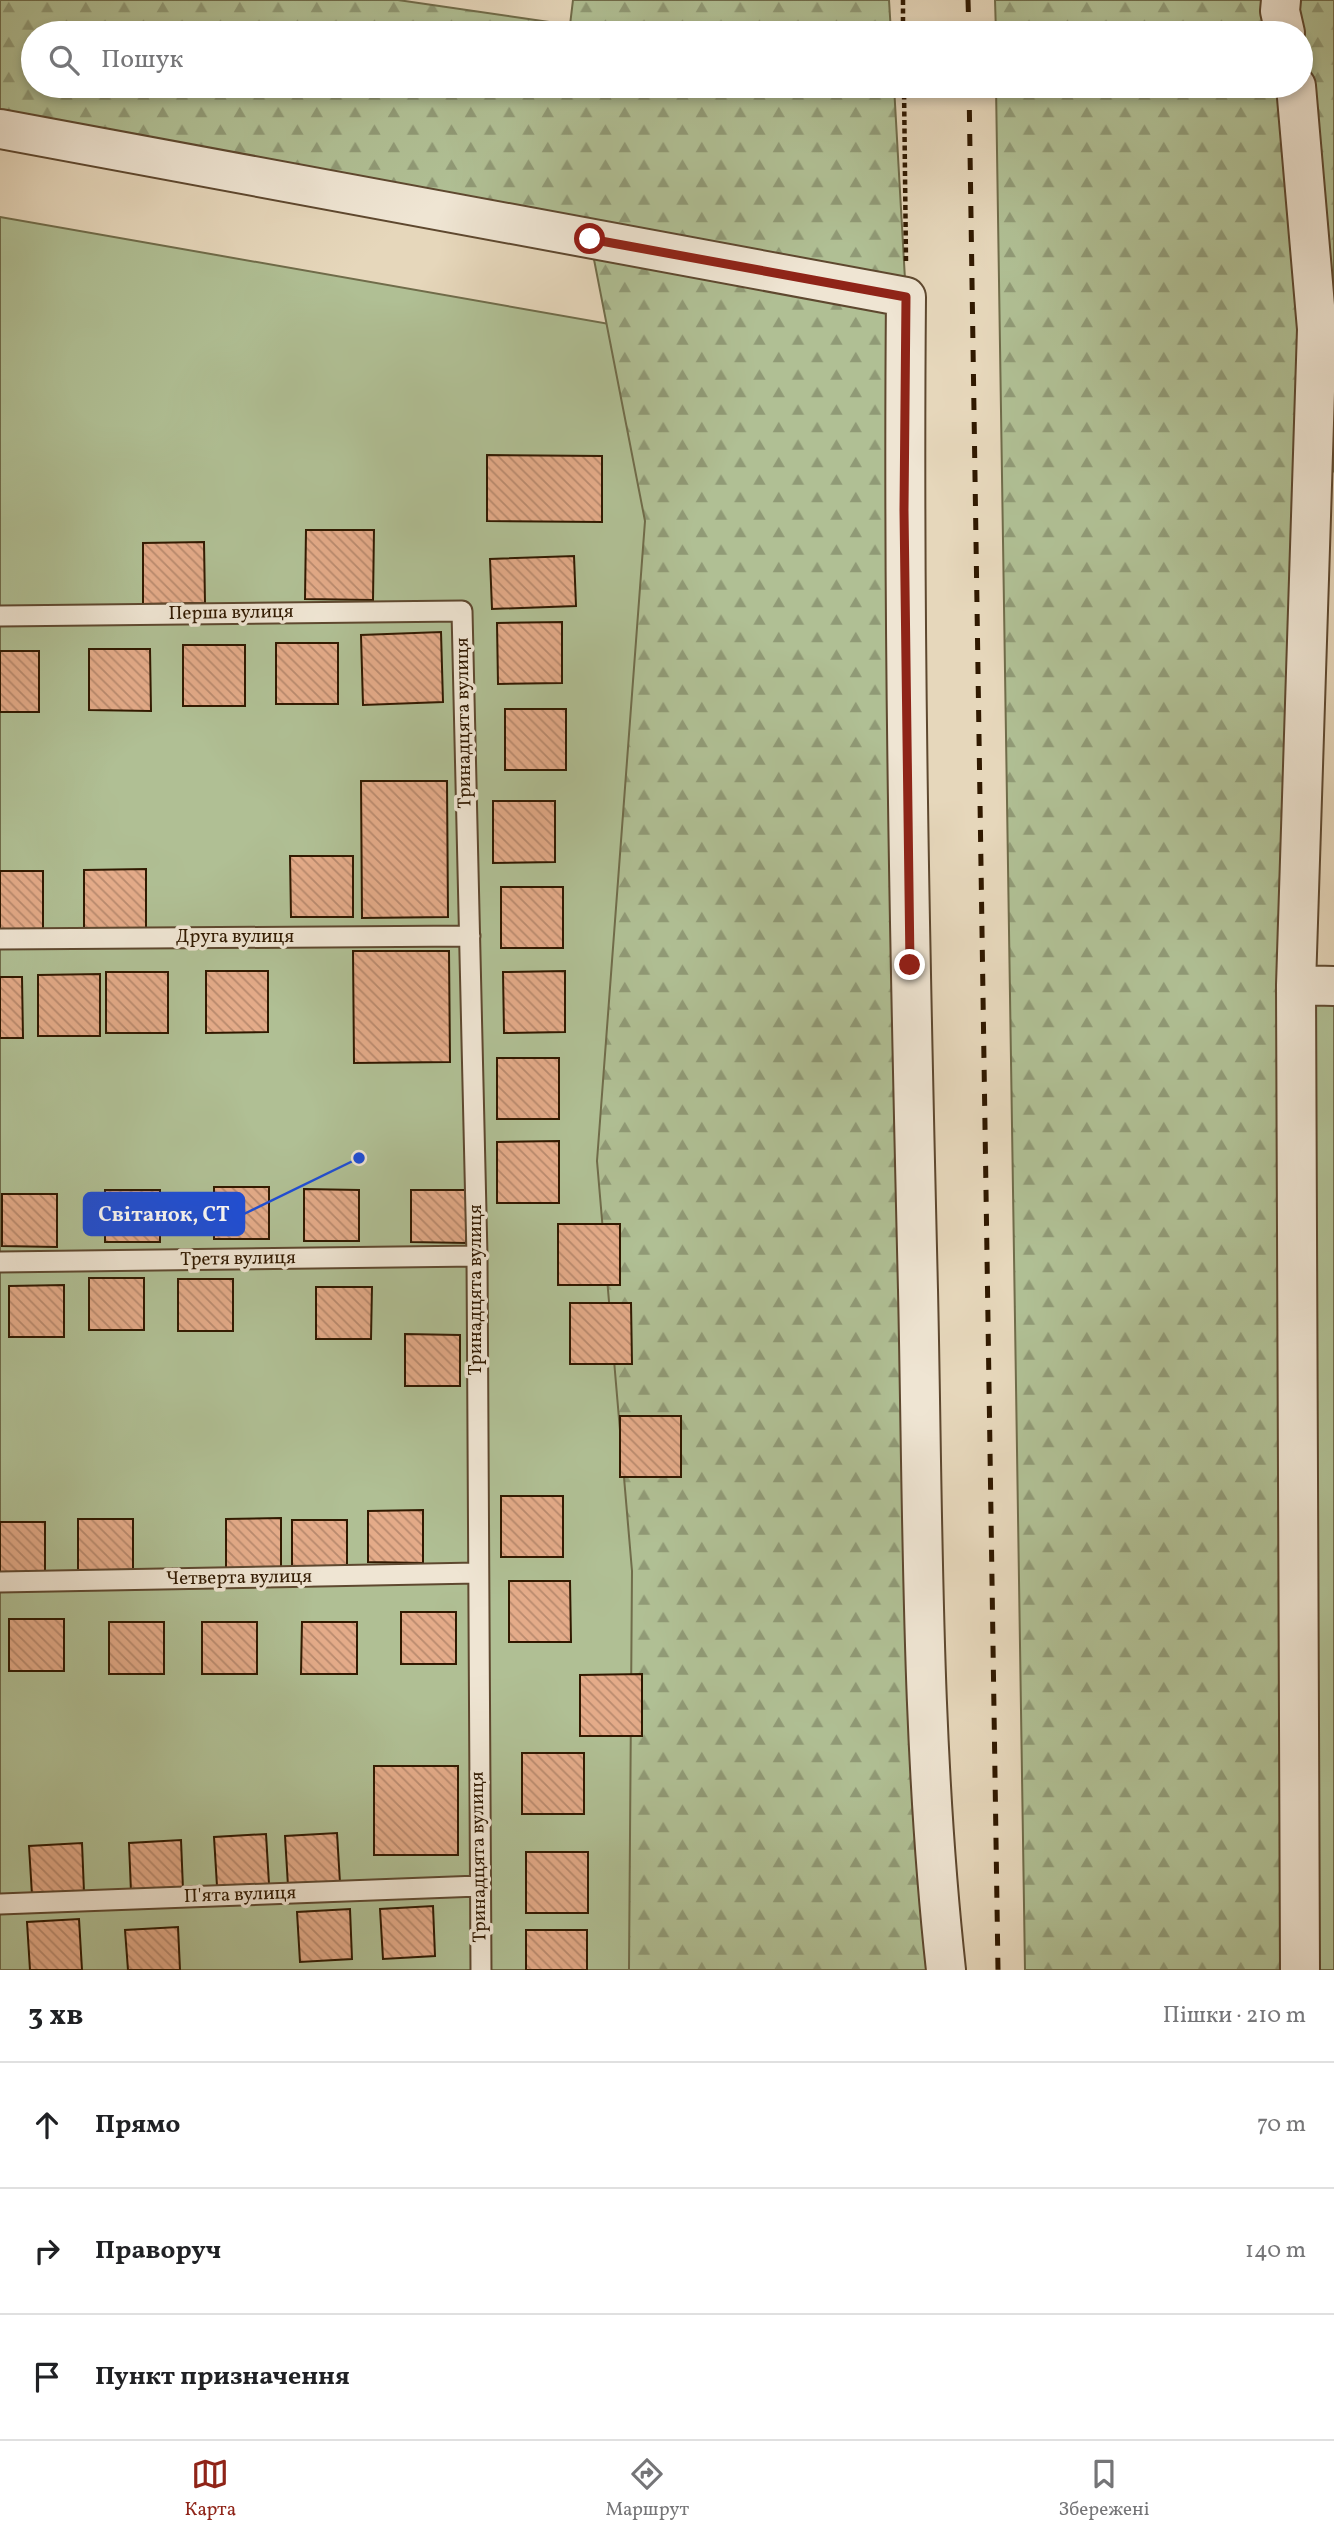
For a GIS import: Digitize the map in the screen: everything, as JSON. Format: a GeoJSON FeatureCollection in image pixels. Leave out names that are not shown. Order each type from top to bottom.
{"type":"FeatureCollection","features":[{"type":"Feature","properties":{"kind":"street"},"geometry":{"type":"LineString","coordinates":[[1281,0],[1282,21]]}},
{"type":"Feature","properties":{"kind":"street"},"geometry":{"type":"LineString","coordinates":[[1297,98],[1317,329],[1296,985],[1300,1970]]}},
{"type":"Feature","properties":{"kind":"street"},"geometry":{"type":"LineString","coordinates":[[0,129],[906,297],[904,510],[909,910],[926,1679],[940,1914],[946,1970]]}},
{"type":"Feature","properties":{"kind":"street"},"geometry":{"type":"LineString","coordinates":[[1296,985],[1334,986]]}},
{"type":"Feature","properties":{"kind":"lane","name":"Перша вулиця"},"geometry":{"type":"LineString","coordinates":[[0,615],[461,611]]}},
{"type":"Feature","properties":{"kind":"lane","name":"Тринадцята вулиця"},"geometry":{"type":"LineString","coordinates":[[461,611],[477,1256],[481,1970]]}},
{"type":"Feature","properties":{"kind":"lane","name":"Друга вулиця"},"geometry":{"type":"LineString","coordinates":[[0,939],[470,936]]}},
{"type":"Feature","properties":{"kind":"lane","name":"Третя вулиця"},"geometry":{"type":"LineString","coordinates":[[0,1262],[477,1256]]}},
{"type":"Feature","properties":{"kind":"lane","name":"Четверта вулиця"},"geometry":{"type":"LineString","coordinates":[[0,1582],[477,1573]]}},
{"type":"Feature","properties":{"kind":"lane","name":"П'ята вулиця"},"geometry":{"type":"LineString","coordinates":[[0,1904],[480,1886]]}},
{"type":"Feature","properties":{"kind":"path"},"geometry":{"type":"LineString","coordinates":[[903,0],[903,21]]}},
{"type":"Feature","properties":{"kind":"path"},"geometry":{"type":"LineString","coordinates":[[904,98],[906,297]]}},
{"type":"Feature","properties":{"kind":"green space"},"geometry":{"type":"Polygon","coordinates":[[[0,0],[398,0],[542,21],[21,21],[21,98],[895,98],[906,297],[952,1970],[629,1970],[632,1571],[597,1161],[645,521],[590,239],[0,129],[0,0]]]}},
{"type":"Feature","properties":{"kind":"green space"},"geometry":{"type":"Polygon","coordinates":[[[573,0],[889,0],[890,21],[570,21],[573,0]]]}},
{"type":"Feature","properties":{"kind":"green space"},"geometry":{"type":"Polygon","coordinates":[[[995,0],[1334,0],[1334,470],[1304,756],[1301,1970],[1025,1970],[996,98],[1313,98],[1313,21],[996,21],[995,0]]]}},
{"type":"Feature","properties":{"kind":"green space"},"geometry":{"type":"Polygon","coordinates":[[[0,217],[735,346],[700,1970],[0,1970],[0,217]]]}},
{"type":"Feature","properties":{"kind":"green space"},"geometry":{"type":"Polygon","coordinates":[[[1334,984],[1334,1970],[1300,1970],[1296,985],[1334,984]]]}},
{"type":"Feature","properties":{"kind":"building"},"geometry":{"type":"Polygon","coordinates":[[[487,455],[602,456],[602,522],[487,521],[487,455]]]}},
{"type":"Feature","properties":{"kind":"building"},"geometry":{"type":"Polygon","coordinates":[[[306,530],[374,530],[373,600],[305,599],[306,530]]]}},
{"type":"Feature","properties":{"kind":"building"},"geometry":{"type":"Polygon","coordinates":[[[204,542],[205,603],[143,604],[143,543],[204,542]]]}},
{"type":"Feature","properties":{"kind":"building"},"geometry":{"type":"Polygon","coordinates":[[[574,556],[576,606],[492,609],[490,559],[574,556]]]}},
{"type":"Feature","properties":{"kind":"building"},"geometry":{"type":"Polygon","coordinates":[[[562,622],[562,683],[498,684],[497,623],[562,622]]]}},
{"type":"Feature","properties":{"kind":"building"},"geometry":{"type":"Polygon","coordinates":[[[441,632],[443,702],[363,705],[361,635],[441,632]]]}},
{"type":"Feature","properties":{"kind":"building"},"geometry":{"type":"Polygon","coordinates":[[[276,643],[338,643],[338,704],[276,704],[276,643]]]}},
{"type":"Feature","properties":{"kind":"building"},"geometry":{"type":"Polygon","coordinates":[[[183,645],[245,645],[245,706],[183,706],[183,645]]]}},
{"type":"Feature","properties":{"kind":"building"},"geometry":{"type":"Polygon","coordinates":[[[89,649],[150,649],[151,711],[89,710],[89,649]]]}},
{"type":"Feature","properties":{"kind":"building"},"geometry":{"type":"Polygon","coordinates":[[[0,651],[39,651],[39,712],[0,712],[0,651]]]}},
{"type":"Feature","properties":{"kind":"building"},"geometry":{"type":"Polygon","coordinates":[[[505,709],[566,709],[566,770],[505,770],[505,709]]]}},
{"type":"Feature","properties":{"kind":"building"},"geometry":{"type":"Polygon","coordinates":[[[361,781],[447,781],[448,917],[362,918],[361,781]]]}},
{"type":"Feature","properties":{"kind":"building"},"geometry":{"type":"Polygon","coordinates":[[[493,801],[555,801],[555,862],[493,863],[493,801]]]}},
{"type":"Feature","properties":{"kind":"building"},"geometry":{"type":"Polygon","coordinates":[[[290,856],[353,856],[353,917],[291,917],[290,856]]]}},
{"type":"Feature","properties":{"kind":"building"},"geometry":{"type":"Polygon","coordinates":[[[146,869],[146,931],[84,931],[84,870],[146,869]]]}},
{"type":"Feature","properties":{"kind":"building"},"geometry":{"type":"Polygon","coordinates":[[[0,871],[43,871],[43,932],[0,932],[0,871]]]}},
{"type":"Feature","properties":{"kind":"building"},"geometry":{"type":"Polygon","coordinates":[[[501,887],[563,887],[563,948],[501,948],[501,887]]]}},
{"type":"Feature","properties":{"kind":"building"},"geometry":{"type":"Polygon","coordinates":[[[353,951],[449,951],[450,1062],[354,1063],[353,951]]]}},
{"type":"Feature","properties":{"kind":"building"},"geometry":{"type":"Polygon","coordinates":[[[206,971],[268,971],[268,1032],[206,1033],[206,971]]]}},
{"type":"Feature","properties":{"kind":"building"},"geometry":{"type":"Polygon","coordinates":[[[565,971],[565,1032],[504,1033],[503,972],[565,971]]]}},
{"type":"Feature","properties":{"kind":"building"},"geometry":{"type":"Polygon","coordinates":[[[106,972],[168,972],[168,1033],[106,1033],[106,972]]]}},
{"type":"Feature","properties":{"kind":"building"},"geometry":{"type":"Polygon","coordinates":[[[100,974],[100,1036],[38,1036],[38,975],[100,974]]]}},
{"type":"Feature","properties":{"kind":"building"},"geometry":{"type":"Polygon","coordinates":[[[0,977],[22,977],[23,1038],[0,1038],[0,977]]]}},
{"type":"Feature","properties":{"kind":"building"},"geometry":{"type":"Polygon","coordinates":[[[497,1058],[559,1058],[559,1119],[497,1119],[497,1058]]]}},
{"type":"Feature","properties":{"kind":"building"},"geometry":{"type":"Polygon","coordinates":[[[559,1141],[559,1203],[497,1203],[497,1142],[559,1141]]]}},
{"type":"Feature","properties":{"kind":"building"},"geometry":{"type":"Polygon","coordinates":[[[214,1187],[269,1187],[269,1239],[214,1239],[214,1187]]]}},
{"type":"Feature","properties":{"kind":"building"},"geometry":{"type":"Polygon","coordinates":[[[304,1189],[359,1190],[359,1241],[304,1241],[304,1189]]]}},
{"type":"Feature","properties":{"kind":"building"},"geometry":{"type":"Polygon","coordinates":[[[105,1190],[160,1190],[160,1242],[105,1242],[105,1190]]]}},
{"type":"Feature","properties":{"kind":"building"},"geometry":{"type":"Polygon","coordinates":[[[411,1190],[467,1190],[466,1243],[411,1242],[411,1190]]]}},
{"type":"Feature","properties":{"kind":"building"},"geometry":{"type":"Polygon","coordinates":[[[2,1194],[57,1194],[57,1247],[2,1246],[2,1194]]]}},
{"type":"Feature","properties":{"kind":"building"},"geometry":{"type":"Polygon","coordinates":[[[558,1224],[620,1224],[620,1285],[558,1285],[558,1224]]]}},
{"type":"Feature","properties":{"kind":"building"},"geometry":{"type":"Polygon","coordinates":[[[89,1278],[144,1278],[144,1330],[89,1330],[89,1278]]]}},
{"type":"Feature","properties":{"kind":"building"},"geometry":{"type":"Polygon","coordinates":[[[178,1279],[233,1279],[233,1331],[178,1331],[178,1279]]]}},
{"type":"Feature","properties":{"kind":"building"},"geometry":{"type":"Polygon","coordinates":[[[64,1285],[64,1337],[9,1337],[9,1286],[64,1285]]]}},
{"type":"Feature","properties":{"kind":"building"},"geometry":{"type":"Polygon","coordinates":[[[316,1287],[372,1287],[371,1339],[316,1339],[316,1287]]]}},
{"type":"Feature","properties":{"kind":"building"},"geometry":{"type":"Polygon","coordinates":[[[570,1303],[631,1303],[632,1364],[570,1364],[570,1303]]]}},
{"type":"Feature","properties":{"kind":"building"},"geometry":{"type":"Polygon","coordinates":[[[405,1334],[460,1335],[460,1386],[405,1386],[405,1334]]]}},
{"type":"Feature","properties":{"kind":"building"},"geometry":{"type":"Polygon","coordinates":[[[620,1416],[681,1416],[681,1477],[620,1477],[620,1416]]]}},
{"type":"Feature","properties":{"kind":"building"},"geometry":{"type":"Polygon","coordinates":[[[501,1496],[563,1496],[563,1557],[501,1557],[501,1496]]]}},
{"type":"Feature","properties":{"kind":"building"},"geometry":{"type":"Polygon","coordinates":[[[423,1510],[423,1563],[368,1562],[368,1511],[423,1510]]]}},
{"type":"Feature","properties":{"kind":"building"},"geometry":{"type":"Polygon","coordinates":[[[281,1518],[281,1571],[226,1570],[226,1519],[281,1518]]]}},
{"type":"Feature","properties":{"kind":"building"},"geometry":{"type":"Polygon","coordinates":[[[78,1519],[133,1519],[133,1571],[78,1571],[78,1519]]]}},
{"type":"Feature","properties":{"kind":"building"},"geometry":{"type":"Polygon","coordinates":[[[292,1520],[347,1520],[347,1572],[292,1571],[292,1520]]]}},
{"type":"Feature","properties":{"kind":"building"},"geometry":{"type":"Polygon","coordinates":[[[0,1522],[45,1522],[45,1573],[0,1574],[0,1522]]]}},
{"type":"Feature","properties":{"kind":"building"},"geometry":{"type":"Polygon","coordinates":[[[509,1581],[570,1581],[571,1642],[509,1642],[509,1581]]]}},
{"type":"Feature","properties":{"kind":"building"},"geometry":{"type":"Polygon","coordinates":[[[401,1612],[456,1612],[456,1664],[401,1664],[401,1612]]]}},
{"type":"Feature","properties":{"kind":"building"},"geometry":{"type":"Polygon","coordinates":[[[9,1619],[64,1619],[64,1671],[9,1671],[9,1619]]]}},
{"type":"Feature","properties":{"kind":"building"},"geometry":{"type":"Polygon","coordinates":[[[109,1622],[164,1622],[164,1674],[109,1674],[109,1622]]]}},
{"type":"Feature","properties":{"kind":"building"},"geometry":{"type":"Polygon","coordinates":[[[202,1622],[257,1622],[257,1674],[202,1674],[202,1622]]]}},
{"type":"Feature","properties":{"kind":"building"},"geometry":{"type":"Polygon","coordinates":[[[302,1622],[357,1622],[357,1674],[301,1674],[302,1622]]]}},
{"type":"Feature","properties":{"kind":"building"},"geometry":{"type":"Polygon","coordinates":[[[642,1674],[642,1736],[580,1736],[580,1675],[642,1674]]]}},
{"type":"Feature","properties":{"kind":"building"},"geometry":{"type":"Polygon","coordinates":[[[522,1753],[584,1753],[584,1814],[522,1814],[522,1753]]]}},
{"type":"Feature","properties":{"kind":"building"},"geometry":{"type":"Polygon","coordinates":[[[374,1766],[458,1766],[458,1855],[374,1855],[374,1766]]]}},
{"type":"Feature","properties":{"kind":"building"},"geometry":{"type":"Polygon","coordinates":[[[337,1833],[340,1883],[288,1886],[285,1836],[337,1833]]]}},
{"type":"Feature","properties":{"kind":"building"},"geometry":{"type":"Polygon","coordinates":[[[266,1834],[269,1884],[217,1886],[214,1837],[266,1834]]]}},
{"type":"Feature","properties":{"kind":"building"},"geometry":{"type":"Polygon","coordinates":[[[181,1840],[183,1889],[131,1892],[129,1843],[181,1840]]]}},
{"type":"Feature","properties":{"kind":"building"},"geometry":{"type":"Polygon","coordinates":[[[82,1843],[84,1892],[32,1895],[29,1846],[82,1843]]]}},
{"type":"Feature","properties":{"kind":"building"},"geometry":{"type":"Polygon","coordinates":[[[526,1852],[588,1852],[588,1913],[526,1913],[526,1852]]]}},
{"type":"Feature","properties":{"kind":"building"},"geometry":{"type":"Polygon","coordinates":[[[433,1906],[435,1956],[383,1959],[380,1909],[433,1906]]]}},
{"type":"Feature","properties":{"kind":"building"},"geometry":{"type":"Polygon","coordinates":[[[350,1909],[352,1959],[300,1962],[297,1912],[350,1909]]]}},
{"type":"Feature","properties":{"kind":"building"},"geometry":{"type":"Polygon","coordinates":[[[79,1919],[82,1970],[30,1970],[27,1922],[79,1919]]]}},
{"type":"Feature","properties":{"kind":"building"},"geometry":{"type":"Polygon","coordinates":[[[178,1927],[180,1970],[128,1970],[125,1930],[178,1927]]]}},
{"type":"Feature","properties":{"kind":"building"},"geometry":{"type":"Polygon","coordinates":[[[526,1930],[587,1930],[587,1970],[526,1970],[526,1930]]]}},
{"type":"Feature","properties":{"kind":"railway"},"geometry":{"type":"LineString","coordinates":[[968,0],[969,21]]}},
{"type":"Feature","properties":{"kind":"railway"},"geometry":{"type":"LineString","coordinates":[[969,98],[998,1970]]}},
{"type":"Feature","properties":{"kind":"place","name":"Світанок, СТ"},"geometry":{"type":"Point","coordinates":[359,1158]}},
{"type":"Feature","properties":{"kind":"route"},"geometry":{"type":"LineString","coordinates":[[590,239],[906,297],[904,510],[910,965]]}}]}
